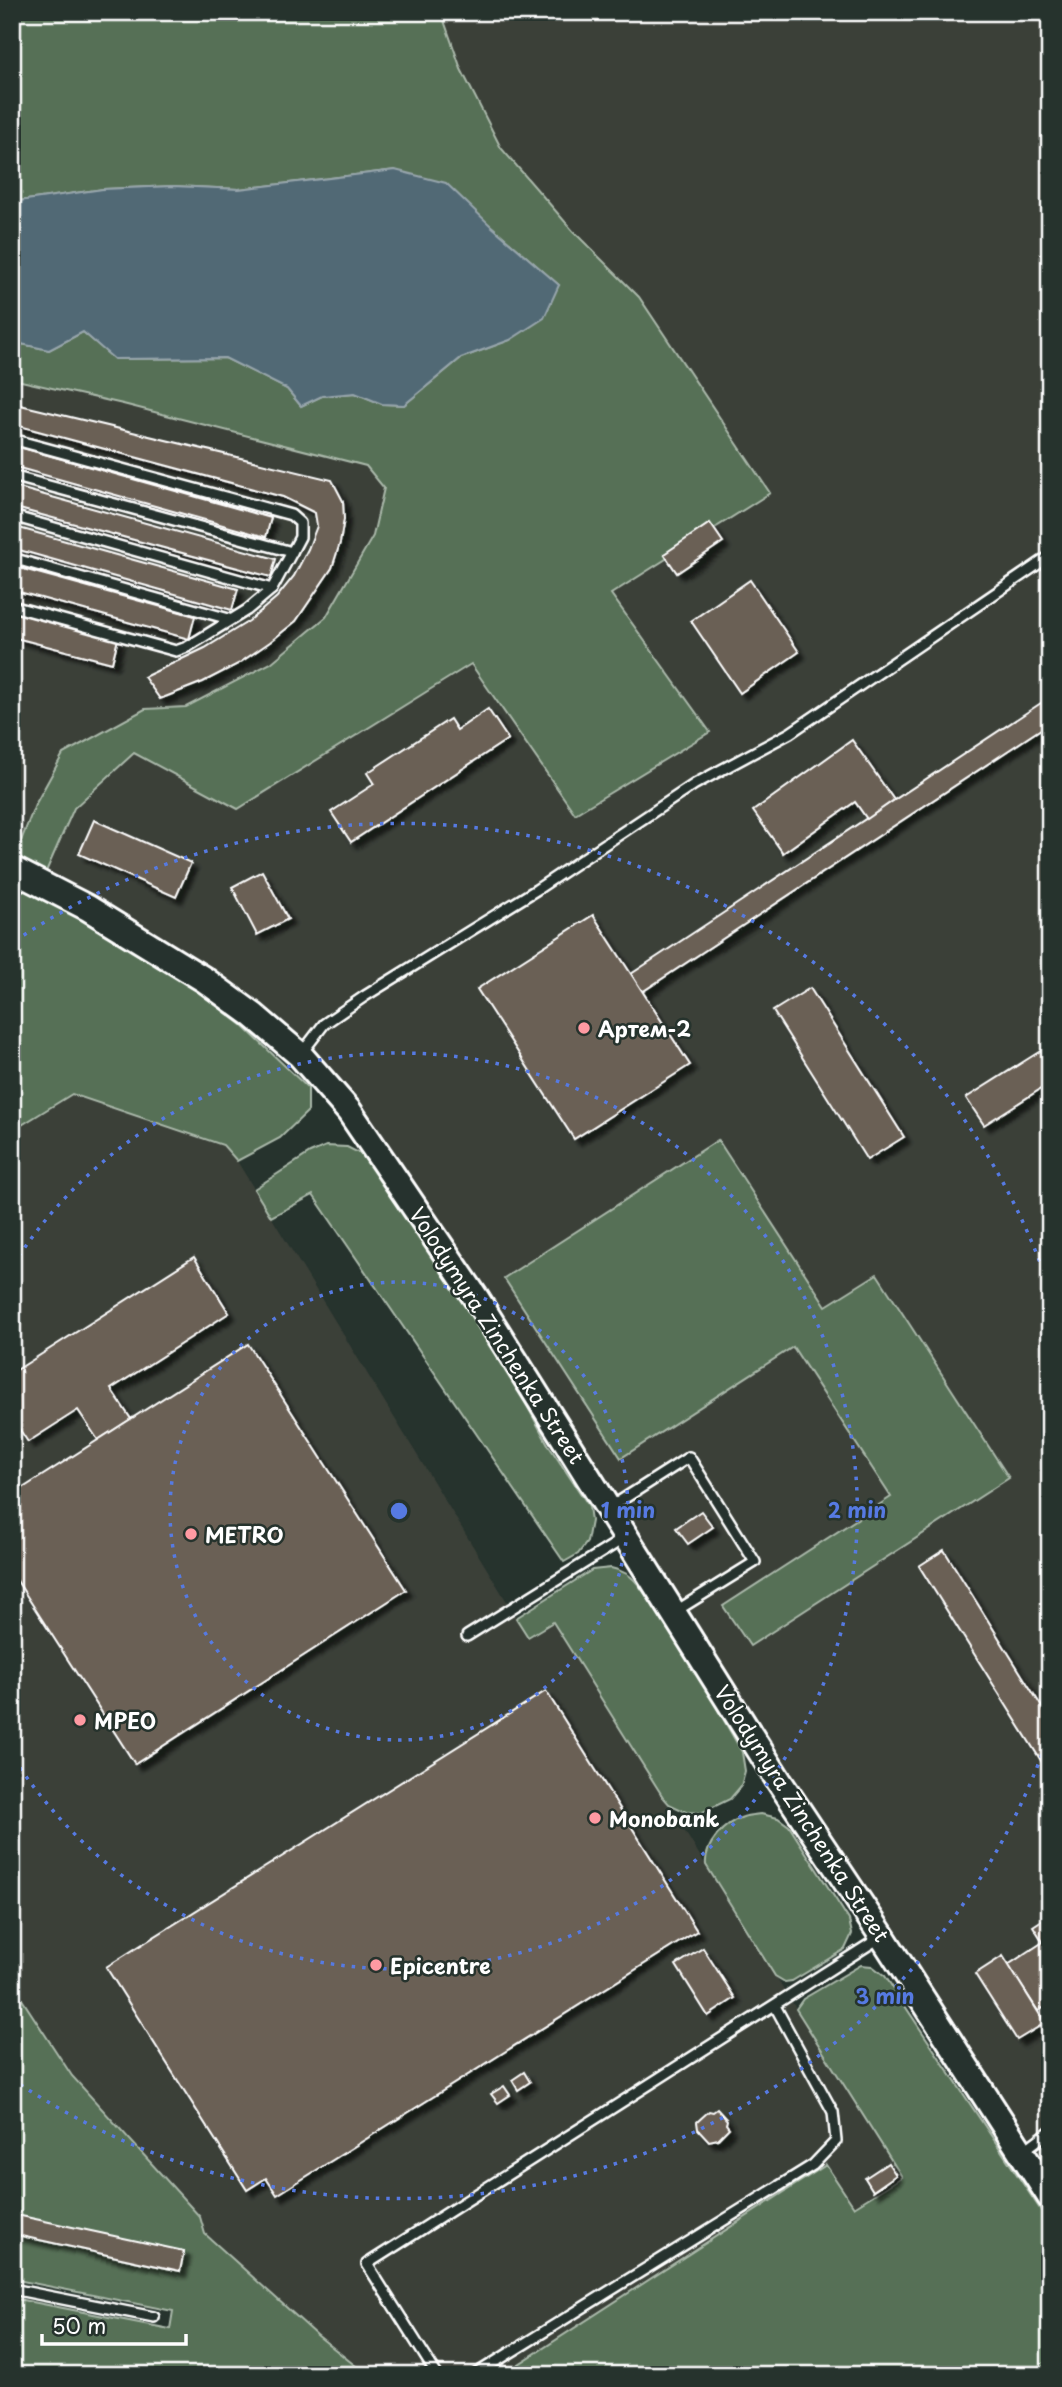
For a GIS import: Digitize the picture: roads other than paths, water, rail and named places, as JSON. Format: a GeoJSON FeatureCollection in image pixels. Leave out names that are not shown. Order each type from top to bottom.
{"type":"FeatureCollection","features":[{"type":"Feature","properties":{"kind":"main road","name":"Volodymyra Zinchenka Street"},"geometry":{"type":"LineString","coordinates":[[12,869],[88,908],[205,980],[253,1015],[300,1055],[349,1111],[476,1298],[779,1781],[1050,2197]]}},
{"type":"Feature","properties":{"kind":"lane"},"geometry":{"type":"LineString","coordinates":[[12,439],[291,515],[300,523],[300,537],[272,589],[247,610],[176,651],[12,606]]}},
{"type":"Feature","properties":{"kind":"lane"},"geometry":{"type":"LineString","coordinates":[[12,476],[292,552]]}},
{"type":"Feature","properties":{"kind":"lane"},"geometry":{"type":"LineString","coordinates":[[12,516],[272,589]]}},
{"type":"Feature","properties":{"kind":"lane"},"geometry":{"type":"LineString","coordinates":[[300,1055],[324,1024],[365,996],[536,890],[695,783],[790,733],[1050,556]]}},
{"type":"Feature","properties":{"kind":"lane"},"geometry":{"type":"LineString","coordinates":[[12,558],[229,619]]}},
{"type":"Feature","properties":{"kind":"lane"},"geometry":{"type":"LineString","coordinates":[[609,1508],[690,1457],[755,1562],[675,1612]]}},
{"type":"Feature","properties":{"kind":"lane"},"geometry":{"type":"LineString","coordinates":[[467,1636],[627,1537]]}},
{"type":"Feature","properties":{"kind":"lane"},"geometry":{"type":"LineString","coordinates":[[437,2375],[367,2264],[882,1936]]}},
{"type":"Feature","properties":{"kind":"lane"},"geometry":{"type":"LineString","coordinates":[[474,2375],[813,2165],[836,2141],[832,2112],[775,2006]]}},
{"type":"Feature","properties":{"kind":"lane"},"geometry":{"type":"LineString","coordinates":[[1021,2154],[1050,2131]]}},
{"type":"Feature","properties":{"kind":"lane"},"geometry":{"type":"LineString","coordinates":[[12,2289],[154,2318]]}},
{"type":"Feature","properties":{"kind":"water"},"geometry":{"type":"Polygon","coordinates":[[[395,170],[446,183],[559,285],[544,318],[510,340],[461,358],[404,405],[382,404],[355,393],[322,396],[301,406],[287,389],[225,358],[114,359],[83,332],[49,350],[12,342],[12,202],[103,189],[173,186],[239,189],[395,170]]]}},
{"type":"Feature","properties":{"kind":"place","name":"Артем-2"},"geometry":{"type":"Point","coordinates":[584,1028]}},
{"type":"Feature","properties":{"kind":"place","name":"METRO"},"geometry":{"type":"Point","coordinates":[191,1534]}},
{"type":"Feature","properties":{"kind":"place","name":"МРЕО"},"geometry":{"type":"Point","coordinates":[80,1720]}},
{"type":"Feature","properties":{"kind":"place","name":"Monobank"},"geometry":{"type":"Point","coordinates":[595,1818]}},
{"type":"Feature","properties":{"kind":"place","name":"Epicentre"},"geometry":{"type":"Point","coordinates":[376,1965]}}]}
